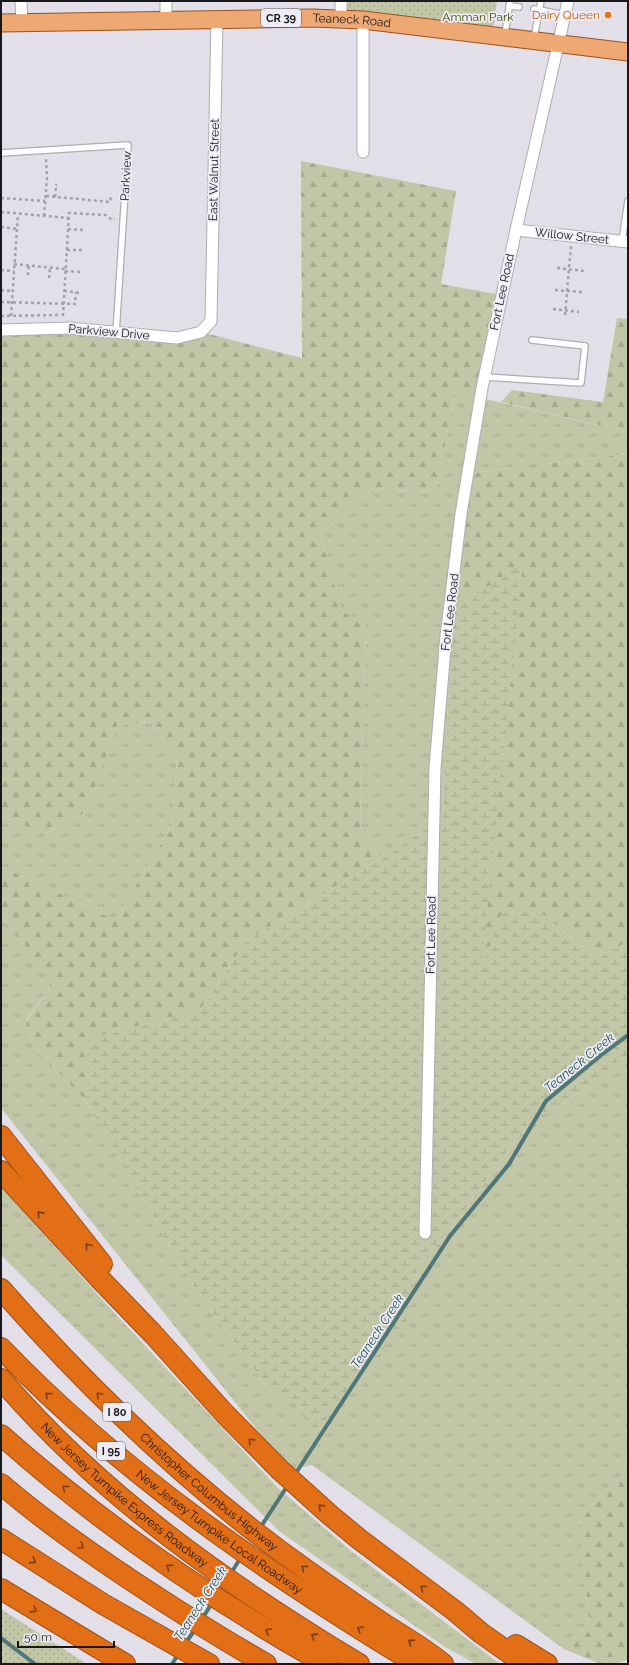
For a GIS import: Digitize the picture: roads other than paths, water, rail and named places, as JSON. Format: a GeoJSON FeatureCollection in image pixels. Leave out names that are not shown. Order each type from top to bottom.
{"type":"FeatureCollection","features":[{"type":"Feature","properties":{"kind":"highway"},"geometry":{"type":"LineString","coordinates":[[1,1136],[109,1273],[153,1334]]}},
{"type":"Feature","properties":{"kind":"highway"},"geometry":{"type":"LineString","coordinates":[[1,1171],[89,1268],[153,1334],[225,1414],[279,1469],[359,1539],[455,1611],[481,1634],[525,1664]]}},
{"type":"Feature","properties":{"kind":"highway","name":"Christopher Columbus Highway"},"geometry":{"type":"LineString","coordinates":[[1,1289],[48,1342],[110,1405],[183,1472],[269,1542],[349,1601],[443,1664]]}},
{"type":"Feature","properties":{"kind":"highway","name":"New Jersey Turnpike Local Roadway"},"geometry":{"type":"LineString","coordinates":[[1,1348],[50,1397],[106,1447],[175,1502],[256,1562],[417,1664]]}},
{"type":"Feature","properties":{"kind":"highway","name":"New Jersey Turnpike Express Roadway"},"geometry":{"type":"LineString","coordinates":[[1,1379],[44,1426],[100,1480],[146,1518],[240,1588],[359,1664]]}},
{"type":"Feature","properties":{"kind":"highway"},"geometry":{"type":"LineString","coordinates":[[1,1435],[116,1528],[201,1589],[326,1664]]}},
{"type":"Feature","properties":{"kind":"highway"},"geometry":{"type":"LineString","coordinates":[[1,1474],[27,1506]]}},
{"type":"Feature","properties":{"kind":"highway"},"geometry":{"type":"LineString","coordinates":[[1,1484],[27,1506],[114,1570],[184,1615],[266,1664]]}},
{"type":"Feature","properties":{"kind":"highway"},"geometry":{"type":"LineString","coordinates":[[1,1539],[78,1589],[202,1660]]}},
{"type":"Feature","properties":{"kind":"highway"},"geometry":{"type":"LineString","coordinates":[[1,1589],[125,1664]]}},
{"type":"Feature","properties":{"kind":"highway"},"geometry":{"type":"LineString","coordinates":[[455,1611],[547,1664]]}},
{"type":"Feature","properties":{"kind":"main road","name":"Teaneck Road"},"geometry":{"type":"LineString","coordinates":[[1,23],[22,24],[216,19],[363,20],[628,52]]}},
{"type":"Feature","properties":{"kind":"street"},"geometry":{"type":"LineString","coordinates":[[21,1],[22,24]]}},
{"type":"Feature","properties":{"kind":"street"},"geometry":{"type":"LineString","coordinates":[[166,1],[166,20]]}},
{"type":"Feature","properties":{"kind":"street"},"geometry":{"type":"LineString","coordinates":[[341,1],[341,19]]}},
{"type":"Feature","properties":{"kind":"street","name":"Fort Lee Road"},"geometry":{"type":"LineString","coordinates":[[425,1233],[436,740],[446,636],[460,521],[484,377],[516,230],[560,44],[568,1]]}},
{"type":"Feature","properties":{"kind":"street","name":"East Walnut Street"},"geometry":{"type":"LineString","coordinates":[[211,321],[216,19]]}},
{"type":"Feature","properties":{"kind":"street"},"geometry":{"type":"LineString","coordinates":[[363,20],[363,152]]}},
{"type":"Feature","properties":{"kind":"street","name":"Willow Street"},"geometry":{"type":"LineString","coordinates":[[516,230],[625,241]]}},
{"type":"Feature","properties":{"kind":"street","name":"Parkview Drive"},"geometry":{"type":"LineString","coordinates":[[1,330],[70,328],[177,338],[201,332],[211,321]]}},
{"type":"Feature","properties":{"kind":"lane"},"geometry":{"type":"LineString","coordinates":[[534,41],[537,9],[541,1]]}},
{"type":"Feature","properties":{"kind":"lane"},"geometry":{"type":"LineString","coordinates":[[505,37],[510,4],[519,7]]}},
{"type":"Feature","properties":{"kind":"lane"},"geometry":{"type":"LineString","coordinates":[[537,9],[565,15]]}},
{"type":"Feature","properties":{"kind":"lane","name":"Parkview"},"geometry":{"type":"LineString","coordinates":[[1,153],[128,145],[116,333]]}},
{"type":"Feature","properties":{"kind":"lane"},"geometry":{"type":"LineString","coordinates":[[625,241],[628,201]]}},
{"type":"Feature","properties":{"kind":"lane"},"geometry":{"type":"LineString","coordinates":[[484,377],[581,383],[585,346],[532,340]]}},
{"type":"Feature","properties":{"kind":"waterway","name":"Teaneck Creek"},"geometry":{"type":"LineString","coordinates":[[294,1476],[450,1236],[509,1164],[546,1101],[628,1035]]}},
{"type":"Feature","properties":{"kind":"waterway","name":"Teaneck Creek"},"geometry":{"type":"LineString","coordinates":[[260,1528],[288,1485]]}},
{"type":"Feature","properties":{"kind":"waterway","name":"Teaneck Creek"},"geometry":{"type":"LineString","coordinates":[[230,1575],[241,1557]]}},
{"type":"Feature","properties":{"kind":"waterway","name":"Teaneck Creek"},"geometry":{"type":"LineString","coordinates":[[202,1619],[212,1603]]}},
{"type":"Feature","properties":{"kind":"waterway","name":"Teaneck Creek"},"geometry":{"type":"LineString","coordinates":[[185,1644],[196,1628]]}},
{"type":"Feature","properties":{"kind":"waterway","name":"Teaneck Creek"},"geometry":{"type":"LineString","coordinates":[[1,1638],[35,1664]]}},
{"type":"Feature","properties":{"kind":"waterway","name":"Teaneck Creek"},"geometry":{"type":"LineString","coordinates":[[172,1664],[179,1653]]}},
{"type":"Feature","properties":{"kind":"place","name":"Dairy Queen"},"geometry":{"type":"Point","coordinates":[608,15]}},
{"type":"Feature","properties":{"kind":"park label","name":"Amman Park"},"geometry":{"type":"Point","coordinates":[478,17]}}]}
